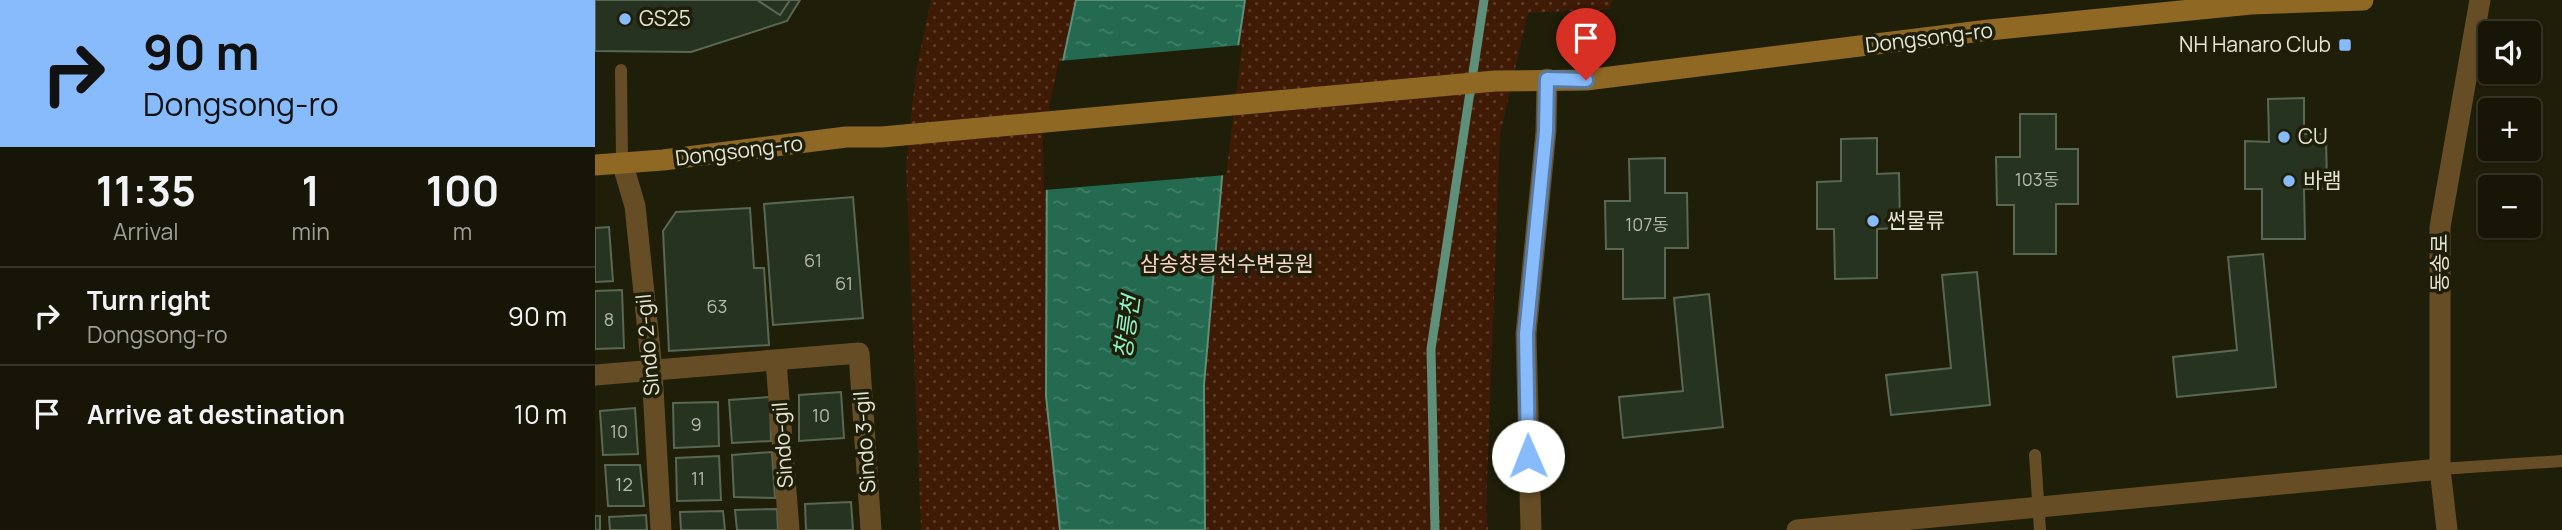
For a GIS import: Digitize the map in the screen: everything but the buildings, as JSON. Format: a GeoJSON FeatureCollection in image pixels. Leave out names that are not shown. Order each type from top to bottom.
{"type":"FeatureCollection","features":[{"type":"Feature","properties":{"kind":"main road","name":"Dongsong-ro"},"geometry":{"type":"LineString","coordinates":[[595,165],[663,160],[846,137],[882,137],[1495,81],[1586,80],[1989,30],[2251,2],[2363,0]]}},
{"type":"Feature","properties":{"kind":"street","name":"동송로"},"geometry":{"type":"LineString","coordinates":[[2447,530],[2441,469],[2440,227],[2480,0]]}},
{"type":"Feature","properties":{"kind":"street"},"geometry":{"type":"LineString","coordinates":[[1531,530],[1526,334],[1546,131],[1547,79]]}},
{"type":"Feature","properties":{"kind":"street","name":"Sindo 2-gil"},"geometry":{"type":"LineString","coordinates":[[622,162],[635,206],[652,370],[661,530]]}},
{"type":"Feature","properties":{"kind":"street","name":"Sindo 3-gil"},"geometry":{"type":"LineString","coordinates":[[776,361],[859,353],[871,530]]}},
{"type":"Feature","properties":{"kind":"street"},"geometry":{"type":"LineString","coordinates":[[595,376],[776,361]]}},
{"type":"Feature","properties":{"kind":"street","name":"Sindo-gil"},"geometry":{"type":"LineString","coordinates":[[776,361],[789,530]]}},
{"type":"Feature","properties":{"kind":"street"},"geometry":{"type":"LineString","coordinates":[[1797,530],[2441,469]]}},
{"type":"Feature","properties":{"kind":"lane"},"geometry":{"type":"LineString","coordinates":[[621,71],[622,162]]}},
{"type":"Feature","properties":{"kind":"lane"},"geometry":{"type":"LineString","coordinates":[[2035,455],[2040,530]]}},
{"type":"Feature","properties":{"kind":"lane"},"geometry":{"type":"LineString","coordinates":[[2441,469],[2562,461]]}},
{"type":"Feature","properties":{"kind":"green space","name":"삼송창릉천수변공원"},"geometry":{"type":"Polygon","coordinates":[[[931,0],[1612,0],[1610,9],[1528,13],[1500,134],[1486,511],[1488,530],[921,530],[906,165],[916,71],[931,0]]]}},
{"type":"Feature","properties":{"kind":"water","name":"창릉천"},"geometry":{"type":"Polygon","coordinates":[[[1076,0],[1245,0],[1227,120],[1204,385],[1205,530],[1060,530],[1046,396],[1047,136],[1076,0]]]}},
{"type":"Feature","properties":{"kind":"pier"},"geometry":{"type":"Polygon","coordinates":[[[1242,45],[1226,175],[1044,190],[1043,136],[1059,61],[1242,45]]]}},
{"type":"Feature","properties":{"kind":"waterway"},"geometry":{"type":"LineString","coordinates":[[1435,530],[1431,349],[1484,0]]}},
{"type":"Feature","properties":{"kind":"place","name":"GS25"},"geometry":{"type":"Point","coordinates":[625,19]}},
{"type":"Feature","properties":{"kind":"place","name":"NH Hanaro Club"},"geometry":{"type":"Point","coordinates":[2345,45]}},
{"type":"Feature","properties":{"kind":"place","name":"CU"},"geometry":{"type":"Point","coordinates":[2284,137]}},
{"type":"Feature","properties":{"kind":"place","name":"바램"},"geometry":{"type":"Point","coordinates":[2289,181]}},
{"type":"Feature","properties":{"kind":"place","name":"썬물류"},"geometry":{"type":"Point","coordinates":[1873,221]}},
{"type":"Feature","properties":{"kind":"route"},"geometry":{"type":"LineString","coordinates":[[1528,456],[1526,334],[1546,131],[1547,79],[1586,80]]}}]}
